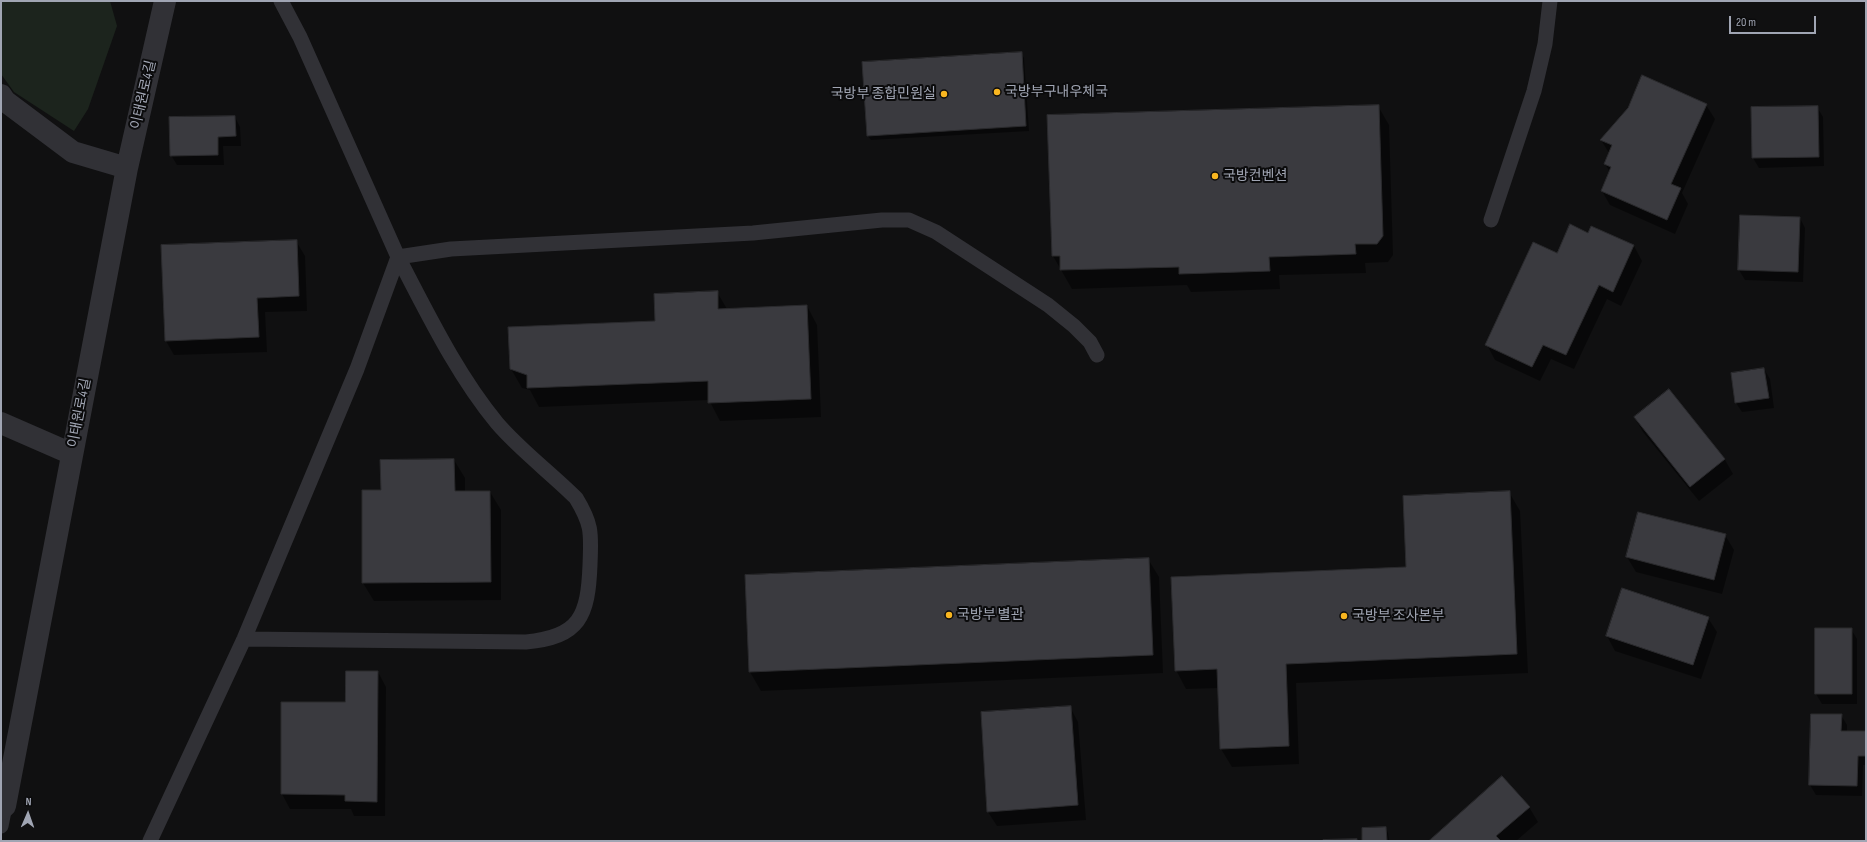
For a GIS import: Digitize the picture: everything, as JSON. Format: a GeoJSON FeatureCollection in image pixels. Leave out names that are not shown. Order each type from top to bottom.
{"type":"FeatureCollection","features":[{"type":"Feature","properties":{"kind":"street","name":"이태원로4길"},"geometry":{"type":"LineString","coordinates":[[2,813],[127,168],[165,1]]}},
{"type":"Feature","properties":{"kind":"street"},"geometry":{"type":"LineString","coordinates":[[1,95],[5,100],[73,152],[127,168]]}},
{"type":"Feature","properties":{"kind":"street"},"geometry":{"type":"LineString","coordinates":[[1,423],[72,454]]}},
{"type":"Feature","properties":{"kind":"lane"},"geometry":{"type":"LineString","coordinates":[[244,639],[526,642],[546,640],[562,634],[575,624],[584,610],[589,592],[591,529],[586,513],[576,498],[498,424],[455,364],[398,256],[300,37],[281,1]]}},
{"type":"Feature","properties":{"kind":"lane"},"geometry":{"type":"LineString","coordinates":[[1491,220],[1534,91],[1545,44],[1550,1]]}},
{"type":"Feature","properties":{"kind":"lane"},"geometry":{"type":"LineString","coordinates":[[398,256],[451,249],[753,233],[882,220],[909,220],[936,232],[1048,305],[1074,326],[1090,342],[1097,355]]}},
{"type":"Feature","properties":{"kind":"lane"},"geometry":{"type":"LineString","coordinates":[[150,841],[244,639],[357,369],[398,256]]}},
{"type":"Feature","properties":{"kind":"shaded area"},"geometry":{"type":"Polygon","coordinates":[[[1,1],[110,1],[117,26],[88,109],[74,131],[14,92],[1,74],[1,1]]]}},
{"type":"Feature","properties":{"kind":"building","name":"국방부 종합민원실"},"geometry":{"type":"Polygon","coordinates":[[[1022,52],[1026,126],[867,136],[862,62],[1022,52]]]}},
{"type":"Feature","properties":{"kind":"building"},"geometry":{"type":"Polygon","coordinates":[[[1642,75],[1707,104],[1671,184],[1681,188],[1667,220],[1601,191],[1611,167],[1604,164],[1612,145],[1600,140],[1628,108],[1642,75]]]}},
{"type":"Feature","properties":{"kind":"building","name":"국방컨벤션"},"geometry":{"type":"Polygon","coordinates":[[[1379,105],[1383,236],[1377,244],[1355,244],[1356,254],[1269,257],[1270,271],[1179,274],[1179,267],[1060,270],[1060,256],[1052,256],[1047,115],[1379,105]]]}},
{"type":"Feature","properties":{"kind":"building"},"geometry":{"type":"Polygon","coordinates":[[[1818,106],[1819,157],[1752,158],[1751,107],[1818,106]]]}},
{"type":"Feature","properties":{"kind":"building"},"geometry":{"type":"Polygon","coordinates":[[[235,116],[236,136],[218,137],[218,155],[170,156],[169,117],[235,116]]]}},
{"type":"Feature","properties":{"kind":"building"},"geometry":{"type":"Polygon","coordinates":[[[1740,215],[1800,217],[1798,272],[1738,270],[1740,215]]]}},
{"type":"Feature","properties":{"kind":"building"},"geometry":{"type":"Polygon","coordinates":[[[1570,224],[1588,233],[1591,226],[1634,245],[1613,292],[1599,285],[1566,355],[1543,345],[1532,367],[1485,345],[1533,242],[1557,253],[1570,224]]]}},
{"type":"Feature","properties":{"kind":"building"},"geometry":{"type":"Polygon","coordinates":[[[297,240],[299,296],[257,298],[259,337],[165,341],[161,245],[297,240]]]}},
{"type":"Feature","properties":{"kind":"building"},"geometry":{"type":"Polygon","coordinates":[[[718,291],[718,309],[807,305],[811,399],[708,403],[708,381],[527,388],[527,375],[510,369],[508,327],[655,321],[654,294],[718,291]]]}},
{"type":"Feature","properties":{"kind":"building"},"geometry":{"type":"Polygon","coordinates":[[[1764,368],[1769,398],[1735,403],[1731,373],[1764,368]]]}},
{"type":"Feature","properties":{"kind":"building"},"geometry":{"type":"Polygon","coordinates":[[[1669,389],[1725,459],[1690,487],[1634,417],[1669,389]]]}},
{"type":"Feature","properties":{"kind":"building"},"geometry":{"type":"Polygon","coordinates":[[[454,459],[455,491],[490,491],[491,582],[362,583],[362,490],[381,490],[380,460],[454,459]]]}},
{"type":"Feature","properties":{"kind":"building","name":"국방부 조사본부"},"geometry":{"type":"Polygon","coordinates":[[[1510,491],[1517,654],[1286,664],[1289,746],[1220,749],[1217,669],[1175,671],[1171,577],[1406,567],[1403,496],[1510,491]]]}},
{"type":"Feature","properties":{"kind":"building"},"geometry":{"type":"Polygon","coordinates":[[[1638,512],[1726,534],[1714,580],[1626,557],[1638,512]]]}},
{"type":"Feature","properties":{"kind":"building","name":"국방부 별관"},"geometry":{"type":"Polygon","coordinates":[[[1149,558],[1153,655],[749,672],[745,575],[1149,558]]]}},
{"type":"Feature","properties":{"kind":"building"},"geometry":{"type":"Polygon","coordinates":[[[1622,588],[1709,617],[1693,665],[1606,636],[1622,588]]]}},
{"type":"Feature","properties":{"kind":"building"},"geometry":{"type":"Polygon","coordinates":[[[1815,628],[1852,628],[1852,694],[1815,694],[1815,628]]]}},
{"type":"Feature","properties":{"kind":"building"},"geometry":{"type":"Polygon","coordinates":[[[346,671],[378,671],[377,802],[345,801],[345,795],[281,794],[281,702],[345,702],[346,671]]]}},
{"type":"Feature","properties":{"kind":"building"},"geometry":{"type":"Polygon","coordinates":[[[1071,706],[1078,805],[987,812],[981,712],[1071,706]]]}},
{"type":"Feature","properties":{"kind":"building"},"geometry":{"type":"Polygon","coordinates":[[[1811,714],[1842,714],[1841,731],[1866,731],[1866,756],[1858,756],[1857,786],[1809,785],[1811,714]]]}},
{"type":"Feature","properties":{"kind":"building"},"geometry":{"type":"Polygon","coordinates":[[[1502,776],[1530,807],[1496,836],[1501,841],[1429,841],[1502,776]]]}},
{"type":"Feature","properties":{"kind":"building"},"geometry":{"type":"Polygon","coordinates":[[[1386,827],[1387,841],[1362,841],[1362,828],[1386,827]]]}},
{"type":"Feature","properties":{"kind":"building"},"geometry":{"type":"Polygon","coordinates":[[[1357,839],[1357,841],[1323,841],[1323,840],[1357,839]]]}},
{"type":"Feature","properties":{"kind":"place","name":"국방부구내우체국"},"geometry":{"type":"Point","coordinates":[997,92]}},
{"type":"Feature","properties":{"kind":"place","name":"국방부 종합민원실"},"geometry":{"type":"Point","coordinates":[944,94]}},
{"type":"Feature","properties":{"kind":"place","name":"국방컨벤션"},"geometry":{"type":"Point","coordinates":[1215,176]}},
{"type":"Feature","properties":{"kind":"place","name":"국방부 별관"},"geometry":{"type":"Point","coordinates":[949,615]}},
{"type":"Feature","properties":{"kind":"place","name":"국방부 조사본부"},"geometry":{"type":"Point","coordinates":[1344,616]}}]}
